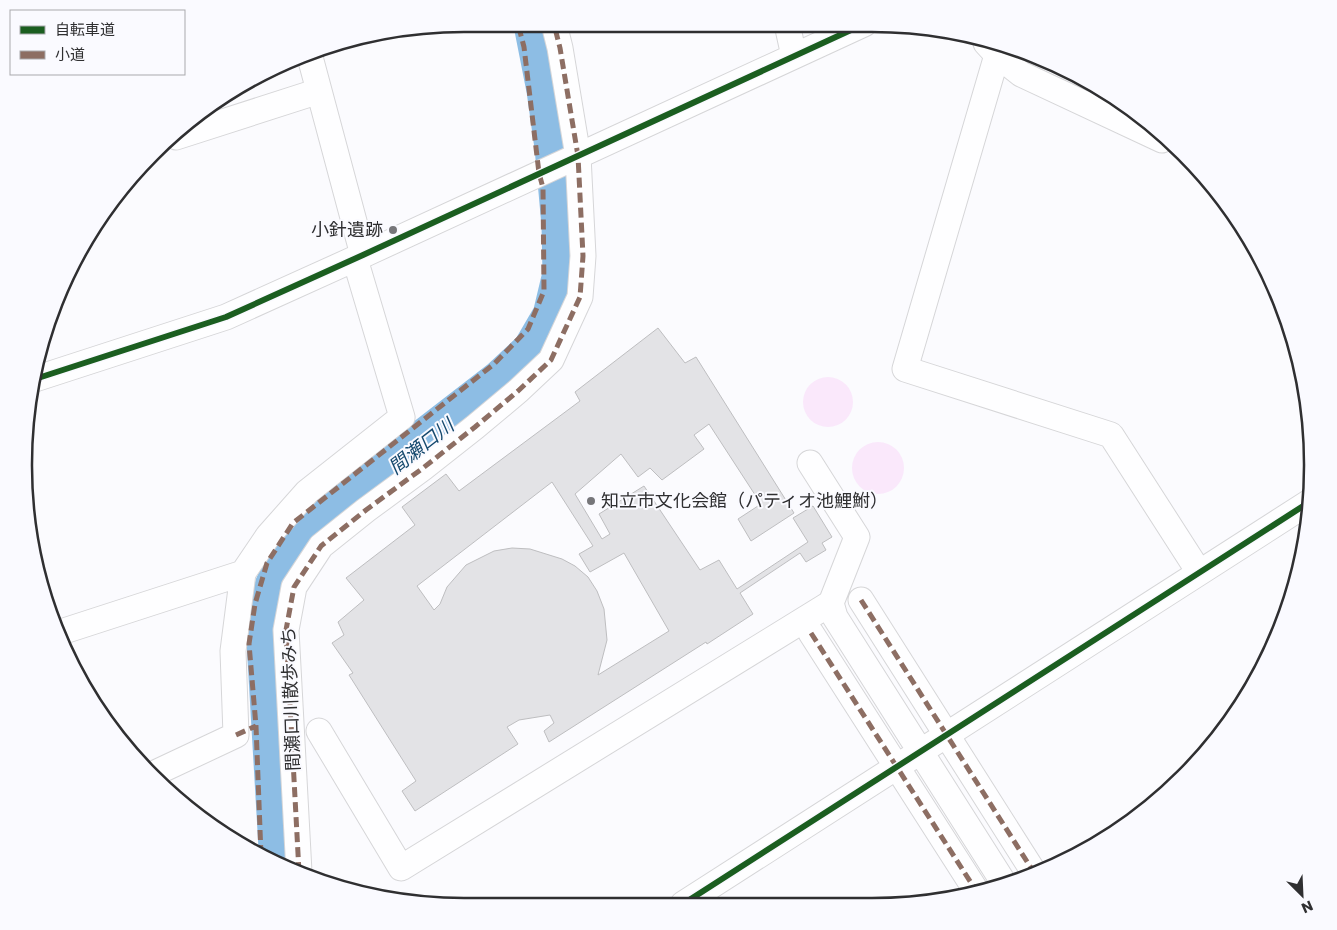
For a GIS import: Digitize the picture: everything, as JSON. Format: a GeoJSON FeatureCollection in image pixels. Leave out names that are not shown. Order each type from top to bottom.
{"type":"FeatureCollection","features":[{"type":"Feature","properties":{"kind":"street","name":"間瀬口川散歩みち"},"geometry":{"type":"LineString","coordinates":[[299,865],[286,630],[294,587],[321,546],[475,427],[518,391],[550,360],[580,297],[582,256],[577,156],[556,32]]}},
{"type":"Feature","properties":{"kind":"street"},"geometry":{"type":"LineString","coordinates":[[789,32],[794,56]]}},
{"type":"Feature","properties":{"kind":"street"},"geometry":{"type":"LineString","coordinates":[[42,377],[226,316],[359,257],[846,32]]}},
{"type":"Feature","properties":{"kind":"street"},"geometry":{"type":"LineString","coordinates":[[992,49],[906,369],[1111,435],[1199,572]]}},
{"type":"Feature","properties":{"kind":"street"},"geometry":{"type":"LineString","coordinates":[[993,50],[1021,74],[1150,135]]}},
{"type":"Feature","properties":{"kind":"street"},"geometry":{"type":"LineString","coordinates":[[159,771],[236,735],[233,650],[242,573],[268,536],[307,492],[402,417],[359,257],[311,61]]}},
{"type":"Feature","properties":{"kind":"street"},"geometry":{"type":"LineString","coordinates":[[189,133],[319,91]]}},
{"type":"Feature","properties":{"kind":"street"},"geometry":{"type":"LineString","coordinates":[[319,731],[401,868],[833,610],[857,537],[810,463]]}},
{"type":"Feature","properties":{"kind":"street"},"geometry":{"type":"LineString","coordinates":[[692,898],[1303,506]]}},
{"type":"Feature","properties":{"kind":"street"},"geometry":{"type":"LineString","coordinates":[[65,631],[242,573]]}},
{"type":"Feature","properties":{"kind":"street"},"geometry":{"type":"LineString","coordinates":[[862,600],[1031,868]]}},
{"type":"Feature","properties":{"kind":"street"},"geometry":{"type":"LineString","coordinates":[[833,610],[920,752],[1001,878]]}},
{"type":"Feature","properties":{"kind":"street"},"geometry":{"type":"LineString","coordinates":[[811,633],[973,885]]}},
{"type":"Feature","properties":{"kind":"shaded area"},"geometry":{"type":"Polygon","coordinates":[[[828,377],[837,379],[848,388],[853,402],[851,411],[842,422],[828,427],[819,425],[808,416],[803,402],[805,393],[814,382],[828,377]]]}},
{"type":"Feature","properties":{"kind":"shaded area"},"geometry":{"type":"Polygon","coordinates":[[[873,442],[883,442],[897,449],[904,463],[904,473],[897,487],[883,494],[873,494],[863,490],[856,483],[852,473],[852,463],[856,453],[863,446],[873,442]]]}},
{"type":"Feature","properties":{"kind":"building"},"geometry":{"type":"Polygon","coordinates":[[[658,328],[685,363],[696,357],[794,513],[751,541],[738,519],[761,504],[709,424],[694,435],[704,449],[662,480],[650,468],[638,477],[621,454],[575,494],[602,539],[610,534],[599,514],[644,486],[700,570],[719,560],[737,589],[808,542],[793,518],[813,506],[832,537],[822,543],[826,550],[806,562],[800,553],[740,593],[753,614],[549,742],[544,731],[554,723],[550,715],[519,720],[507,727],[518,744],[415,811],[402,791],[416,781],[349,675],[353,673],[332,643],[344,635],[338,622],[364,600],[346,578],[415,525],[402,507],[446,474],[459,491],[580,401],[575,392],[658,328]],[[552,482],[417,586],[434,610],[440,604],[447,587],[466,565],[494,551],[512,548],[530,549],[562,559],[575,566],[588,577],[597,591],[604,609],[607,640],[598,675],[669,631],[624,553],[590,572],[579,554],[593,546],[552,482]]]}},
{"type":"Feature","properties":{"kind":"waterway","name":"間瀬口川"},"geometry":{"type":"LineString","coordinates":[[282,857],[269,642],[270,614],[277,587],[289,560],[308,534],[503,381],[534,352],[555,316],[565,274],[564,225],[557,147],[549,90],[538,32]]}},
{"type":"Feature","properties":{"kind":"marked path"},"geometry":{"type":"LineString","coordinates":[[261,846],[256,726],[249,644],[255,604],[267,563],[293,523],[494,364],[528,329],[544,291],[543,188],[539,173],[524,47],[520,32]]}},
{"type":"Feature","properties":{"kind":"marked path"},"geometry":{"type":"LineString","coordinates":[[299,865],[286,630],[294,587],[321,546],[475,427],[551,360],[580,297],[583,256],[578,156],[556,32]]}},
{"type":"Feature","properties":{"kind":"marked path"},"geometry":{"type":"LineString","coordinates":[[861,600],[1031,868]]}},
{"type":"Feature","properties":{"kind":"marked path"},"geometry":{"type":"LineString","coordinates":[[811,633],[973,885]]}},
{"type":"Feature","properties":{"kind":"marked path"},"geometry":{"type":"LineString","coordinates":[[236,735],[256,726]]}},
{"type":"Feature","properties":{"kind":"cycle path"},"geometry":{"type":"LineString","coordinates":[[42,377],[226,317],[847,32]]}},
{"type":"Feature","properties":{"kind":"cycle path"},"geometry":{"type":"LineString","coordinates":[[692,898],[1303,506]]}},
{"type":"Feature","properties":{"kind":"place","name":"小針遺跡"},"geometry":{"type":"Point","coordinates":[393,230]}},
{"type":"Feature","properties":{"kind":"place","name":"知立市文化会館（パティオ池鯉鮒）"},"geometry":{"type":"Point","coordinates":[591,501]}}]}
